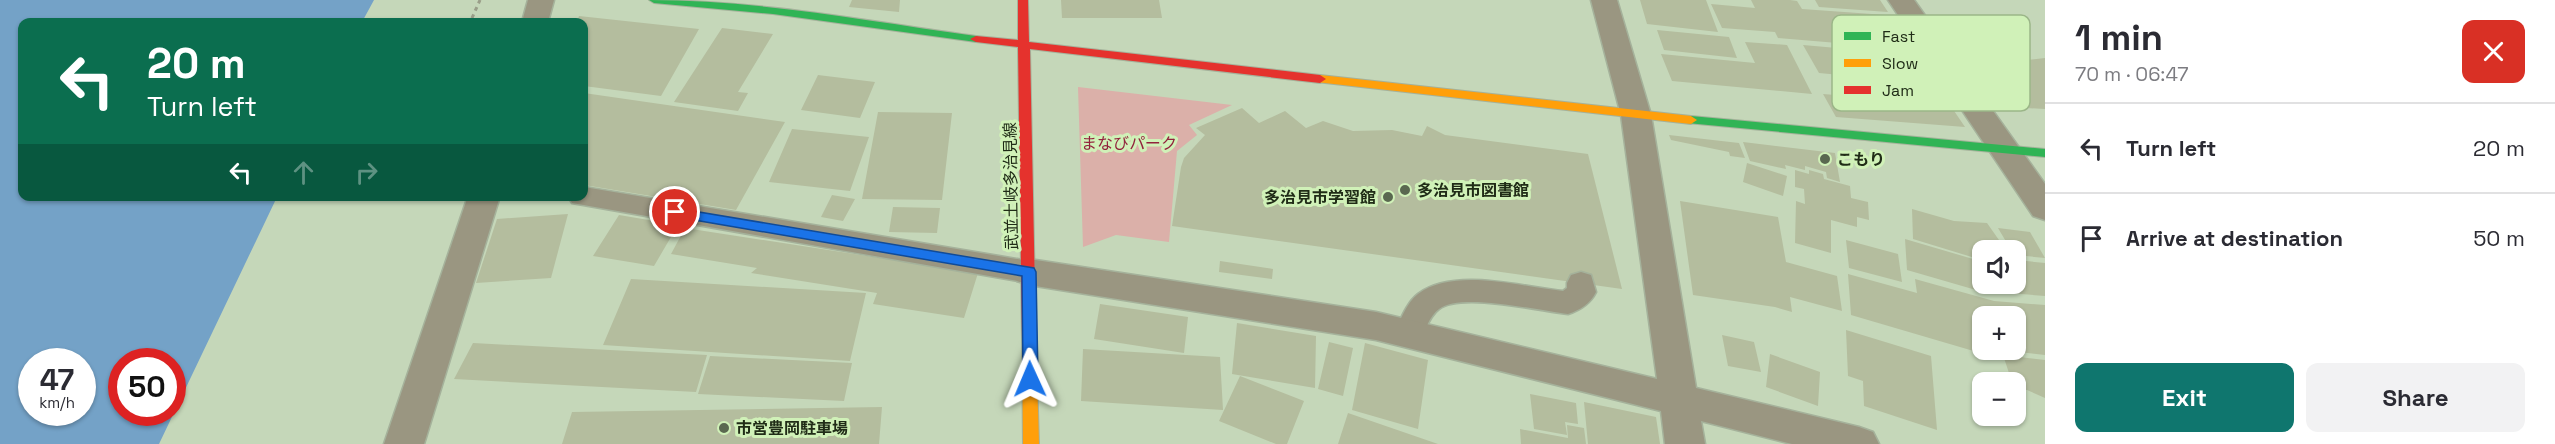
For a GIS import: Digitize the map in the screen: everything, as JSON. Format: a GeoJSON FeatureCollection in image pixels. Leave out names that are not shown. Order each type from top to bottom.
{"type":"FeatureCollection","features":[{"type":"Feature","properties":{"kind":"street"},"geometry":{"type":"LineString","coordinates":[[536,18],[541,0]]}},
{"type":"Feature","properties":{"kind":"street"},"geometry":{"type":"LineString","coordinates":[[654,0],[772,11],[1024,46],[1636,115],[2045,153]]}},
{"type":"Feature","properties":{"kind":"street","name":"武並土岐多治見線"},"geometry":{"type":"LineString","coordinates":[[1023,0],[1031,444]]}},
{"type":"Feature","properties":{"kind":"street"},"geometry":{"type":"LineString","coordinates":[[1604,0],[1636,115],[1685,444]]}},
{"type":"Feature","properties":{"kind":"street"},"geometry":{"type":"LineString","coordinates":[[1901,0],[1912,15]]}},
{"type":"Feature","properties":{"kind":"street"},"geometry":{"type":"LineString","coordinates":[[1979,111],[2045,208]]}},
{"type":"Feature","properties":{"kind":"street"},"geometry":{"type":"LineString","coordinates":[[404,444],[482,201]]}},
{"type":"Feature","properties":{"kind":"street"},"geometry":{"type":"LineString","coordinates":[[1029,272],[1409,333],[1859,444]]}},
{"type":"Feature","properties":{"kind":"lane"},"geometry":{"type":"LineString","coordinates":[[588,197],[1029,272]]}},
{"type":"Feature","properties":{"kind":"lane"},"geometry":{"type":"LineString","coordinates":[[1409,333],[1428,302],[1448,294],[1476,292],[1568,303],[1582,292],[1581,283]]}},
{"type":"Feature","properties":{"kind":"path"},"geometry":{"type":"LineString","coordinates":[[472,18],[480,0]]}},
{"type":"Feature","properties":{"kind":"green space","name":"まなびパーク"},"geometry":{"type":"Polygon","coordinates":[[[1078,87],[1232,105],[1189,125],[1197,135],[1177,151],[1169,242],[1116,235],[1083,247],[1078,87]]]}},
{"type":"Feature","properties":{"kind":"water"},"geometry":{"type":"Polygon","coordinates":[[[0,0],[374,0],[364,18],[18,18],[18,201],[275,201],[186,387],[186,348],[108,348],[108,426],[168,426],[159,444],[0,444],[0,0]]]}},
{"type":"Feature","properties":{"kind":"building"},"geometry":{"type":"Polygon","coordinates":[[[852,0],[900,0],[899,12],[849,7],[852,0]]]}},
{"type":"Feature","properties":{"kind":"building"},"geometry":{"type":"Polygon","coordinates":[[[1061,0],[1159,0],[1162,18],[1062,18],[1061,0]]]}},
{"type":"Feature","properties":{"kind":"building"},"geometry":{"type":"Polygon","coordinates":[[[1640,0],[1706,0],[1718,32],[1647,24],[1640,0]]]}},
{"type":"Feature","properties":{"kind":"building"},"geometry":{"type":"Polygon","coordinates":[[[1751,0],[1790,0],[1797,1],[1802,9],[1886,15],[1832,15],[1832,43],[1778,38],[1775,32],[1722,28],[1711,4],[1755,8],[1751,0]]]}},
{"type":"Feature","properties":{"kind":"building"},"geometry":{"type":"Polygon","coordinates":[[[1815,0],[1880,0],[1888,12],[1819,7],[1815,0]]]}},
{"type":"Feature","properties":{"kind":"building"},"geometry":{"type":"Polygon","coordinates":[[[579,16],[699,29],[661,96],[588,87],[588,18],[578,18],[579,16]]]}},
{"type":"Feature","properties":{"kind":"building"},"geometry":{"type":"Polygon","coordinates":[[[722,28],[773,34],[738,92],[748,93],[738,111],[674,102],[722,28]]]}},
{"type":"Feature","properties":{"kind":"building"},"geometry":{"type":"Polygon","coordinates":[[[1657,30],[1729,37],[1737,58],[1664,50],[1657,30]]]}},
{"type":"Feature","properties":{"kind":"building"},"geometry":{"type":"Polygon","coordinates":[[[1745,42],[1787,45],[1812,94],[1672,81],[1661,54],[1755,63],[1745,42]]]}},
{"type":"Feature","properties":{"kind":"building"},"geometry":{"type":"Polygon","coordinates":[[[1803,45],[1832,48],[1832,74],[1819,73],[1803,45]]]}},
{"type":"Feature","properties":{"kind":"building"},"geometry":{"type":"Polygon","coordinates":[[[2045,58],[2045,109],[2030,108],[2030,60],[2045,58]]]}},
{"type":"Feature","properties":{"kind":"building"},"geometry":{"type":"Polygon","coordinates":[[[818,75],[875,82],[860,118],[801,110],[818,75]]]}},
{"type":"Feature","properties":{"kind":"building"},"geometry":{"type":"Polygon","coordinates":[[[588,94],[785,122],[736,210],[588,186],[588,94]]]}},
{"type":"Feature","properties":{"kind":"building"},"geometry":{"type":"Polygon","coordinates":[[[1823,94],[1832,95],[1832,110],[1823,94]]]}},
{"type":"Feature","properties":{"kind":"building","name":"多治見市学習館"},"geometry":{"type":"Polygon","coordinates":[[[1242,108],[1259,123],[1285,111],[1306,128],[1323,121],[1353,131],[1392,130],[1422,136],[1427,126],[1445,135],[1588,154],[1622,289],[1172,226],[1184,158],[1205,135],[1196,128],[1242,108]]]}},
{"type":"Feature","properties":{"kind":"building"},"geometry":{"type":"Polygon","coordinates":[[[1833,111],[1954,111],[1965,127],[1836,117],[1833,111]]]}},
{"type":"Feature","properties":{"kind":"building"},"geometry":{"type":"Polygon","coordinates":[[[878,112],[952,113],[942,200],[862,199],[878,112]]]}},
{"type":"Feature","properties":{"kind":"building"},"geometry":{"type":"Polygon","coordinates":[[[792,129],[869,137],[850,191],[769,182],[792,129]]]}},
{"type":"Feature","properties":{"kind":"building"},"geometry":{"type":"Polygon","coordinates":[[[1669,135],[1739,143],[1745,158],[1730,156],[1729,152],[1671,140],[1669,135]]]}},
{"type":"Feature","properties":{"kind":"building"},"geometry":{"type":"Polygon","coordinates":[[[1743,142],[1835,153],[1840,182],[1827,178],[1826,172],[1805,166],[1805,170],[1785,165],[1786,169],[1750,161],[1743,142]]]}},
{"type":"Feature","properties":{"kind":"building"},"geometry":{"type":"Polygon","coordinates":[[[1747,163],[1787,176],[1783,196],[1743,182],[1747,163]]]}},
{"type":"Feature","properties":{"kind":"building"},"geometry":{"type":"Polygon","coordinates":[[[1795,170],[1809,174],[1809,170],[1823,174],[1824,179],[1850,186],[1851,198],[1868,202],[1869,220],[1857,217],[1857,227],[1831,220],[1831,253],[1795,243],[1796,201],[1805,204],[1804,189],[1795,187],[1795,170]]]}},
{"type":"Feature","properties":{"kind":"building"},"geometry":{"type":"Polygon","coordinates":[[[832,195],[855,199],[843,221],[821,217],[832,195]]]}},
{"type":"Feature","properties":{"kind":"building"},"geometry":{"type":"Polygon","coordinates":[[[1680,201],[1778,217],[1786,262],[1837,276],[1842,311],[1790,297],[1792,312],[1775,307],[1693,295],[1680,201]]]}},
{"type":"Feature","properties":{"kind":"building"},"geometry":{"type":"Polygon","coordinates":[[[893,207],[940,208],[937,233],[889,232],[893,207]]]}},
{"type":"Feature","properties":{"kind":"building"},"geometry":{"type":"Polygon","coordinates":[[[1912,209],[1954,221],[1987,223],[1999,240],[1972,240],[1972,257],[1913,239],[1912,209]]]}},
{"type":"Feature","properties":{"kind":"building"},"geometry":{"type":"Polygon","coordinates":[[[568,214],[551,278],[476,283],[497,219],[568,214]]]}},
{"type":"Feature","properties":{"kind":"building"},"geometry":{"type":"Polygon","coordinates":[[[619,215],[678,225],[654,266],[593,256],[619,215]]]}},
{"type":"Feature","properties":{"kind":"building"},"geometry":{"type":"Polygon","coordinates":[[[685,228],[978,273],[964,318],[873,304],[877,293],[751,273],[757,268],[671,254],[685,228]]]}},
{"type":"Feature","properties":{"kind":"building"},"geometry":{"type":"Polygon","coordinates":[[[1998,228],[2030,232],[2045,258],[2026,256],[2026,240],[2005,240],[1998,228]]]}},
{"type":"Feature","properties":{"kind":"building"},"geometry":{"type":"Polygon","coordinates":[[[1905,239],[1972,259],[1972,289],[1907,270],[1905,239]]]}},
{"type":"Feature","properties":{"kind":"building"},"geometry":{"type":"Polygon","coordinates":[[[1846,240],[1898,254],[1902,282],[1849,268],[1846,240]]]}},
{"type":"Feature","properties":{"kind":"building"},"geometry":{"type":"Polygon","coordinates":[[[1220,261],[1273,269],[1272,279],[1219,272],[1220,261]]]}},
{"type":"Feature","properties":{"kind":"building"},"geometry":{"type":"Polygon","coordinates":[[[2026,261],[2045,263],[2045,296],[2020,294],[2026,294],[2026,261]]]}},
{"type":"Feature","properties":{"kind":"building"},"geometry":{"type":"Polygon","coordinates":[[[1848,274],[1917,293],[1915,279],[1994,301],[2045,305],[2045,355],[2026,353],[2026,306],[1972,306],[1972,351],[1851,315],[1848,274]]]}},
{"type":"Feature","properties":{"kind":"building"},"geometry":{"type":"Polygon","coordinates":[[[631,279],[866,293],[850,361],[603,345],[631,279]]]}},
{"type":"Feature","properties":{"kind":"building"},"geometry":{"type":"Polygon","coordinates":[[[1100,304],[1188,317],[1184,353],[1094,339],[1100,304]]]}},
{"type":"Feature","properties":{"kind":"building"},"geometry":{"type":"Polygon","coordinates":[[[1237,323],[1316,336],[1315,388],[1232,374],[1237,323]]]}},
{"type":"Feature","properties":{"kind":"building"},"geometry":{"type":"Polygon","coordinates":[[[1846,330],[1931,356],[1937,430],[1864,406],[1863,381],[1848,376],[1846,330]]]}},
{"type":"Feature","properties":{"kind":"building"},"geometry":{"type":"Polygon","coordinates":[[[1722,335],[1754,342],[1761,372],[1728,366],[1722,335]]]}},
{"type":"Feature","properties":{"kind":"building"},"geometry":{"type":"Polygon","coordinates":[[[1329,342],[1353,348],[1343,396],[1318,389],[1329,342]]]}},
{"type":"Feature","properties":{"kind":"building"},"geometry":{"type":"Polygon","coordinates":[[[473,343],[707,355],[696,392],[454,379],[473,343]]]}},
{"type":"Feature","properties":{"kind":"building"},"geometry":{"type":"Polygon","coordinates":[[[1365,343],[1428,360],[1418,429],[1352,410],[1365,343]]]}},
{"type":"Feature","properties":{"kind":"building"},"geometry":{"type":"Polygon","coordinates":[[[1083,349],[1220,357],[1223,410],[1081,401],[1083,349]]]}},
{"type":"Feature","properties":{"kind":"building"},"geometry":{"type":"Polygon","coordinates":[[[1770,354],[1820,372],[1818,406],[1766,387],[1770,354]]]}},
{"type":"Feature","properties":{"kind":"building"},"geometry":{"type":"Polygon","coordinates":[[[710,356],[852,363],[844,401],[698,394],[710,356]]]}},
{"type":"Feature","properties":{"kind":"building"},"geometry":{"type":"Polygon","coordinates":[[[2026,358],[2045,360],[2045,398],[2026,390],[2026,372],[2009,372],[2005,360],[2026,360],[2026,358]]]}},
{"type":"Feature","properties":{"kind":"building"},"geometry":{"type":"Polygon","coordinates":[[[1240,376],[1304,401],[1287,444],[1276,444],[1219,421],[1240,376]]]}},
{"type":"Feature","properties":{"kind":"building"},"geometry":{"type":"Polygon","coordinates":[[[1530,394],[1576,403],[1578,424],[1565,422],[1567,435],[1534,429],[1530,394]]]}},
{"type":"Feature","properties":{"kind":"building"},"geometry":{"type":"Polygon","coordinates":[[[1584,402],[1656,417],[1660,444],[1588,444],[1584,402]]]}},
{"type":"Feature","properties":{"kind":"building","name":"市営豊岡駐車場"},"geometry":{"type":"Polygon","coordinates":[[[882,407],[879,444],[562,444],[572,412],[882,407]]]}},
{"type":"Feature","properties":{"kind":"building"},"geometry":{"type":"Polygon","coordinates":[[[1348,413],[1438,444],[1338,444],[1348,413]]]}},
{"type":"Feature","properties":{"kind":"building"},"geometry":{"type":"Polygon","coordinates":[[[1567,425],[1584,428],[1586,444],[1521,444],[1520,429],[1568,438],[1567,425]]]}},
{"type":"Feature","properties":{"kind":"traffic: fast"},"geometry":{"type":"LineString","coordinates":[[654,0],[773,11],[976,39]]}},
{"type":"Feature","properties":{"kind":"traffic: fast"},"geometry":{"type":"LineString","coordinates":[[1691,120],[2045,153]]}},
{"type":"Feature","properties":{"kind":"traffic: slow"},"geometry":{"type":"LineString","coordinates":[[1320,79],[1691,120]]}},
{"type":"Feature","properties":{"kind":"traffic: slow"},"geometry":{"type":"LineString","coordinates":[[1029,341],[1031,444]]}},
{"type":"Feature","properties":{"kind":"traffic: jam"},"geometry":{"type":"LineString","coordinates":[[1023,0],[1029,341]]}},
{"type":"Feature","properties":{"kind":"traffic: jam"},"geometry":{"type":"LineString","coordinates":[[976,39],[1320,79]]}},
{"type":"Feature","properties":{"kind":"place","name":"こもり"},"geometry":{"type":"Point","coordinates":[1825,159]}},
{"type":"Feature","properties":{"kind":"place","name":"多治見市図書館"},"geometry":{"type":"Point","coordinates":[1405,190]}},
{"type":"Feature","properties":{"kind":"place","name":"多治見市学習館"},"geometry":{"type":"Point","coordinates":[1388,197]}},
{"type":"Feature","properties":{"kind":"place","name":"市営豊岡駐車場"},"geometry":{"type":"Point","coordinates":[724,428]}},
{"type":"Feature","properties":{"kind":"route"},"geometry":{"type":"LineString","coordinates":[[675,212],[1029,272],[1030,379]]}}]}
